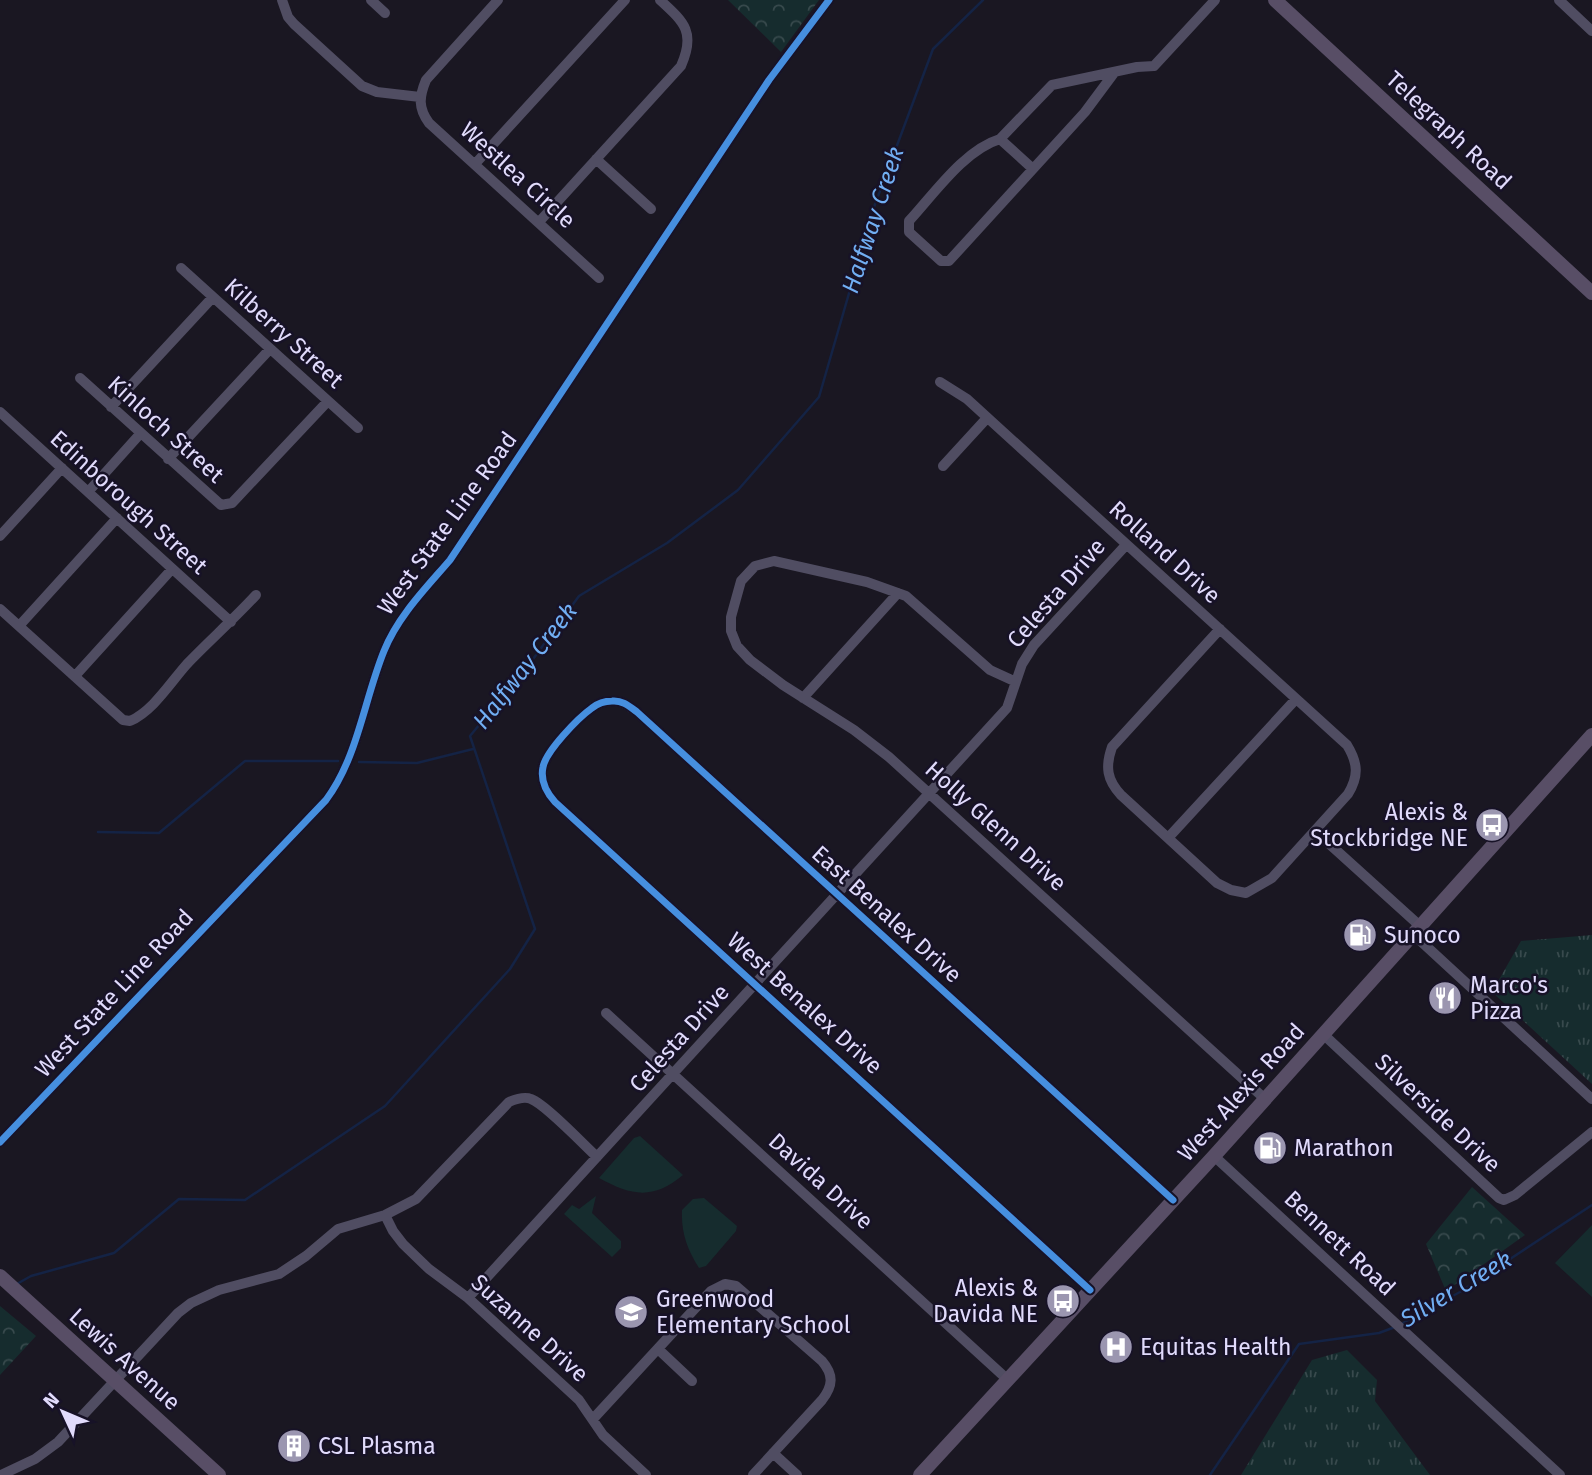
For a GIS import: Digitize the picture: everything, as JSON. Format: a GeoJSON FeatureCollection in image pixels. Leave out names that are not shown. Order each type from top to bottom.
{"type":"FeatureCollection","features":[{"type":"Feature","properties":{"kind":"main road","name":"Telegraph Road"},"geometry":{"type":"LineString","coordinates":[[1275,0],[1592,293]]}},
{"type":"Feature","properties":{"kind":"main road","name":"West Alexis Road"},"geometry":{"type":"LineString","coordinates":[[920,1475],[1214,1156],[1592,735]]}},
{"type":"Feature","properties":{"kind":"main road","name":"Lewis Avenue"},"geometry":{"type":"LineString","coordinates":[[1,1277],[219,1475]]}},
{"type":"Feature","properties":{"kind":"street"},"geometry":{"type":"LineString","coordinates":[[282,0],[284,9],[294,24],[362,86],[377,92],[420,97],[426,80],[434,70],[498,0]]}},
{"type":"Feature","properties":{"kind":"street"},"geometry":{"type":"LineString","coordinates":[[371,0],[385,13]]}},
{"type":"Feature","properties":{"kind":"street"},"geometry":{"type":"LineString","coordinates":[[475,164],[625,0]]}},
{"type":"Feature","properties":{"kind":"street"},"geometry":{"type":"LineString","coordinates":[[539,222],[681,66],[687,53],[688,40],[680,19],[660,0]]}},
{"type":"Feature","properties":{"kind":"street","name":"West State Line Road"},"geometry":{"type":"LineString","coordinates":[[0,1142],[326,800],[338,784],[393,631],[450,560],[769,80],[829,0]]}},
{"type":"Feature","properties":{"kind":"street"},"geometry":{"type":"LineString","coordinates":[[1114,73],[1085,112],[949,261],[941,261],[909,232],[909,222],[962,162],[977,149],[1000,139],[1052,85],[1136,67],[1154,66],[1215,0]]}},
{"type":"Feature","properties":{"kind":"street"},"geometry":{"type":"LineString","coordinates":[[1559,0],[1592,31]]}},
{"type":"Feature","properties":{"kind":"street","name":"Westlea Circle"},"geometry":{"type":"LineString","coordinates":[[420,97],[420,107],[429,123],[600,278]]}},
{"type":"Feature","properties":{"kind":"street"},"geometry":{"type":"LineString","coordinates":[[1000,139],[1033,169]]}},
{"type":"Feature","properties":{"kind":"street"},"geometry":{"type":"LineString","coordinates":[[596,159],[650,209]]}},
{"type":"Feature","properties":{"kind":"street","name":"Kilberry Street"},"geometry":{"type":"LineString","coordinates":[[181,268],[358,428]]}},
{"type":"Feature","properties":{"kind":"street"},"geometry":{"type":"LineString","coordinates":[[111,407],[213,296]]}},
{"type":"Feature","properties":{"kind":"street"},"geometry":{"type":"LineString","coordinates":[[168,459],[270,349]]}},
{"type":"Feature","properties":{"kind":"street","name":"Kinloch Street"},"geometry":{"type":"LineString","coordinates":[[79,378],[220,505],[227,505],[237,498],[328,401]]}},
{"type":"Feature","properties":{"kind":"street","name":"Rolland Drive"},"geometry":{"type":"LineString","coordinates":[[940,382],[967,399],[1347,745],[1355,759],[1355,783],[1315,831]]}},
{"type":"Feature","properties":{"kind":"street"},"geometry":{"type":"LineString","coordinates":[[943,466],[987,418]]}},
{"type":"Feature","properties":{"kind":"street","name":"Edinborough Street"},"geometry":{"type":"LineString","coordinates":[[2,419],[62,468],[231,622]]}},
{"type":"Feature","properties":{"kind":"street"},"geometry":{"type":"LineString","coordinates":[[88,492],[141,434]]}},
{"type":"Feature","properties":{"kind":"street"},"geometry":{"type":"LineString","coordinates":[[0,537],[62,468]]}},
{"type":"Feature","properties":{"kind":"street"},"geometry":{"type":"LineString","coordinates":[[19,626],[117,519]]}},
{"type":"Feature","properties":{"kind":"street","name":"Celesta Drive"},"geometry":{"type":"LineString","coordinates":[[468,1298],[1007,708],[1013,697],[1014,681],[1021,664],[1034,645],[1126,545]]}},
{"type":"Feature","properties":{"kind":"street","name":"Holly Glenn Drive"},"geometry":{"type":"LineString","coordinates":[[898,593],[867,582],[774,561],[755,566],[741,581],[731,617],[731,631],[737,646],[750,660],[874,744],[1265,1099]]}},
{"type":"Feature","properties":{"kind":"street"},"geometry":{"type":"LineString","coordinates":[[75,676],[172,569]]}},
{"type":"Feature","properties":{"kind":"street"},"geometry":{"type":"LineString","coordinates":[[803,698],[898,593],[917,604],[990,670],[1014,681]]}},
{"type":"Feature","properties":{"kind":"street"},"geometry":{"type":"LineString","coordinates":[[0,609],[123,720],[130,722],[145,712],[188,663],[256,595]]}},
{"type":"Feature","properties":{"kind":"street"},"geometry":{"type":"LineString","coordinates":[[1220,629],[1112,747],[1108,761],[1109,779],[1114,787],[1224,888],[1246,893],[1272,878],[1315,831],[1592,1099]]}},
{"type":"Feature","properties":{"kind":"street"},"geometry":{"type":"LineString","coordinates":[[1168,838],[1296,699]]}},
{"type":"Feature","properties":{"kind":"street","name":"East Benalex Drive"},"geometry":{"type":"LineString","coordinates":[[568,732],[596,705],[621,701],[629,706],[1173,1200]]}},
{"type":"Feature","properties":{"kind":"street","name":"West Benalex Drive"},"geometry":{"type":"LineString","coordinates":[[568,732],[546,758],[543,767],[542,777],[548,794],[1090,1290]]}},
{"type":"Feature","properties":{"kind":"street","name":"Davida Drive"},"geometry":{"type":"LineString","coordinates":[[606,1013],[1008,1380]]}},
{"type":"Feature","properties":{"kind":"street","name":"Silverside Drive"},"geometry":{"type":"LineString","coordinates":[[1324,1034],[1504,1200],[1515,1195],[1592,1132]]}},
{"type":"Feature","properties":{"kind":"street"},"geometry":{"type":"LineString","coordinates":[[1,1475],[35,1459],[58,1442],[167,1323],[191,1303],[219,1290],[279,1274],[338,1229],[385,1215],[416,1199],[509,1101],[530,1098],[597,1157]]}},
{"type":"Feature","properties":{"kind":"street","name":"Bennett Road"},"geometry":{"type":"LineString","coordinates":[[1214,1156],[1560,1475]]}},
{"type":"Feature","properties":{"kind":"street","name":"Suzanne Drive"},"geometry":{"type":"LineString","coordinates":[[385,1215],[403,1244],[429,1269],[468,1298],[579,1400],[603,1435],[646,1475]]}},
{"type":"Feature","properties":{"kind":"street"},"geometry":{"type":"LineString","coordinates":[[593,1419],[711,1292],[725,1284],[736,1286],[822,1361],[831,1375],[829,1391],[822,1400],[753,1475]]}},
{"type":"Feature","properties":{"kind":"street"},"geometry":{"type":"LineString","coordinates":[[658,1349],[692,1381]]}},
{"type":"Feature","properties":{"kind":"street"},"geometry":{"type":"LineString","coordinates":[[773,1453],[797,1475]]}},
{"type":"Feature","properties":{"kind":"green space"},"geometry":{"type":"Polygon","coordinates":[[[728,0],[819,0],[781,52],[728,0]]]}},
{"type":"Feature","properties":{"kind":"green space"},"geometry":{"type":"Polygon","coordinates":[[[1592,935],[1592,1084],[1492,992],[1521,941],[1592,935]]]}},
{"type":"Feature","properties":{"kind":"green space"},"geometry":{"type":"Polygon","coordinates":[[[640,1136],[683,1175],[662,1189],[642,1193],[622,1189],[599,1178],[634,1138],[640,1136]]]}},
{"type":"Feature","properties":{"kind":"green space"},"geometry":{"type":"Polygon","coordinates":[[[1472,1187],[1525,1235],[1446,1291],[1426,1244],[1472,1187]]]}},
{"type":"Feature","properties":{"kind":"green space"},"geometry":{"type":"Polygon","coordinates":[[[596,1196],[592,1213],[621,1241],[621,1248],[612,1257],[564,1214],[572,1205],[579,1209],[596,1196]]]}},
{"type":"Feature","properties":{"kind":"green space"},"geometry":{"type":"Polygon","coordinates":[[[704,1198],[737,1226],[736,1231],[706,1266],[699,1268],[686,1240],[682,1210],[693,1199],[704,1198]]]}},
{"type":"Feature","properties":{"kind":"green space"},"geometry":{"type":"Polygon","coordinates":[[[1592,1225],[1592,1297],[1555,1263],[1592,1225]]]}},
{"type":"Feature","properties":{"kind":"green space"},"geometry":{"type":"Polygon","coordinates":[[[0,1306],[36,1336],[0,1375],[0,1306]]]}},
{"type":"Feature","properties":{"kind":"green space"},"geometry":{"type":"Polygon","coordinates":[[[1347,1350],[1377,1380],[1375,1401],[1430,1475],[1241,1475],[1312,1360],[1347,1350]]]}},
{"type":"Feature","properties":{"kind":"waterway","name":"Halfway Creek"},"geometry":{"type":"LineString","coordinates":[[15,1285],[31,1276],[114,1253],[179,1199],[245,1200],[385,1106],[510,969],[535,929],[470,736],[528,666],[579,596],[667,543],[738,490],[819,397],[874,207],[933,49],[983,0]]}},
{"type":"Feature","properties":{"kind":"waterway"},"geometry":{"type":"LineString","coordinates":[[359,762],[417,763],[473,749]]}},
{"type":"Feature","properties":{"kind":"waterway"},"geometry":{"type":"LineString","coordinates":[[98,832],[159,833],[245,761],[338,761]]}},
{"type":"Feature","properties":{"kind":"waterway","name":"Silver Creek"},"geometry":{"type":"LineString","coordinates":[[1401,1324],[1460,1292],[1592,1205]]}},
{"type":"Feature","properties":{"kind":"waterway","name":"Silver Creek"},"geometry":{"type":"LineString","coordinates":[[1210,1475],[1299,1344],[1379,1333],[1395,1327]]}},
{"type":"Feature","properties":{"kind":"cycle path"},"geometry":{"type":"LineString","coordinates":[[0,1142],[326,800],[346,765],[377,670],[397,626],[450,560],[769,80],[829,0]]}},
{"type":"Feature","properties":{"kind":"cycle path"},"geometry":{"type":"LineString","coordinates":[[1090,1290],[555,802],[544,786],[542,772],[545,760],[563,735],[601,703],[619,701],[637,712],[1173,1200]]}},
{"type":"Feature","properties":{"kind":"place","name":"Alexis & Stockbridge NE"},"geometry":{"type":"Point","coordinates":[1492,825]}},
{"type":"Feature","properties":{"kind":"place","name":"Sunoco"},"geometry":{"type":"Point","coordinates":[1360,935]}},
{"type":"Feature","properties":{"kind":"place","name":"Marco's Pizza"},"geometry":{"type":"Point","coordinates":[1445,998]}},
{"type":"Feature","properties":{"kind":"place","name":"Marathon"},"geometry":{"type":"Point","coordinates":[1270,1148]}},
{"type":"Feature","properties":{"kind":"place","name":"Alexis & Davida NE"},"geometry":{"type":"Point","coordinates":[1063,1301]}},
{"type":"Feature","properties":{"kind":"place","name":"Greenwood Elementary School"},"geometry":{"type":"Point","coordinates":[631,1312]}},
{"type":"Feature","properties":{"kind":"place","name":"Equitas Health"},"geometry":{"type":"Point","coordinates":[1116,1347]}},
{"type":"Feature","properties":{"kind":"place","name":"CSL Plasma"},"geometry":{"type":"Point","coordinates":[294,1446]}}]}
